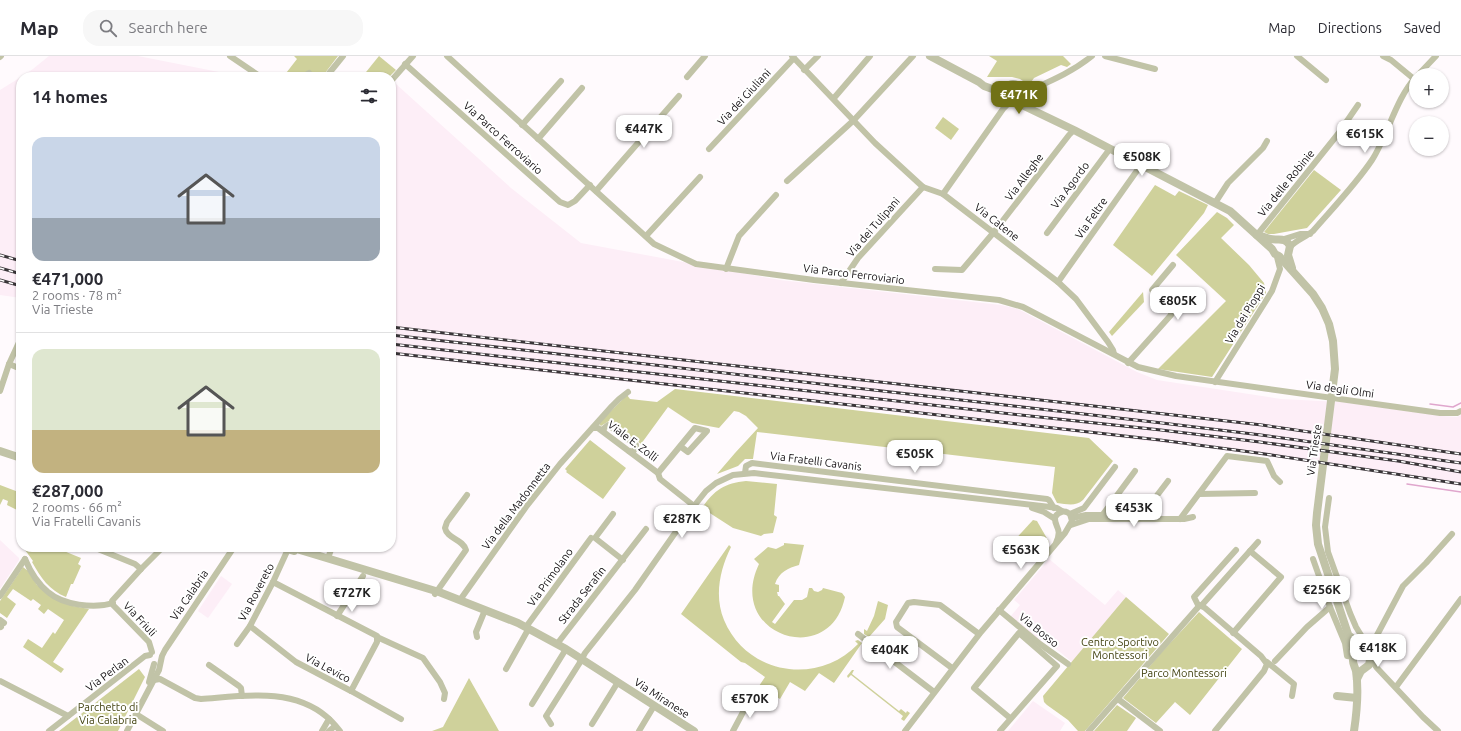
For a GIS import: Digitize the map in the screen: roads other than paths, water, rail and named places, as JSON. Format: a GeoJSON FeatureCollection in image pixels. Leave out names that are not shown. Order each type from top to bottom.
{"type":"FeatureCollection","features":[{"type":"Feature","properties":{"kind":"street"},"geometry":{"type":"LineString","coordinates":[[230,56],[253,72]]}},
{"type":"Feature","properties":{"kind":"street"},"geometry":{"type":"LineString","coordinates":[[239,62],[243,56]]}},
{"type":"Feature","properties":{"kind":"street"},"geometry":{"type":"LineString","coordinates":[[330,72],[343,56]]}},
{"type":"Feature","properties":{"kind":"street"},"geometry":{"type":"LineString","coordinates":[[396,75],[414,56]]}},
{"type":"Feature","properties":{"kind":"street","name":"Via Parco Ferroviario"},"geometry":{"type":"LineString","coordinates":[[447,56],[654,244],[696,264],[841,283],[999,300],[1023,307],[1114,354],[1128,363],[1147,370],[1215,382]]}},
{"type":"Feature","properties":{"kind":"street"},"geometry":{"type":"LineString","coordinates":[[687,77],[705,56]]}},
{"type":"Feature","properties":{"kind":"street"},"geometry":{"type":"LineString","coordinates":[[804,70],[818,56]]}},
{"type":"Feature","properties":{"kind":"street"},"geometry":{"type":"LineString","coordinates":[[834,98],[870,56]]}},
{"type":"Feature","properties":{"kind":"street"},"geometry":{"type":"LineString","coordinates":[[787,181],[854,120],[913,56]]}},
{"type":"Feature","properties":{"kind":"street"},"geometry":{"type":"LineString","coordinates":[[930,56],[979,82],[994,85],[1015,94],[1031,90],[1062,76],[1092,56]]}},
{"type":"Feature","properties":{"kind":"street"},"geometry":{"type":"LineString","coordinates":[[1105,56],[1155,69]]}},
{"type":"Feature","properties":{"kind":"street"},"geometry":{"type":"LineString","coordinates":[[1297,56],[1326,80]]}},
{"type":"Feature","properties":{"kind":"street"},"geometry":{"type":"LineString","coordinates":[[1383,56],[1409,72]]}},
{"type":"Feature","properties":{"kind":"street"},"geometry":{"type":"LineString","coordinates":[[1425,68],[1436,56]]}},
{"type":"Feature","properties":{"kind":"street","name":"Via Catene"},"geometry":{"type":"LineString","coordinates":[[793,57],[804,70],[834,98],[875,143],[923,187],[943,194],[1058,282],[1076,300],[1108,342],[1114,354]]}},
{"type":"Feature","properties":{"kind":"street","name":"Via dei Giuliani"},"geometry":{"type":"LineString","coordinates":[[709,149],[793,57]]}},
{"type":"Feature","properties":{"kind":"street","name":"Via Parco Ferroviario"},"geometry":{"type":"LineString","coordinates":[[405,64],[560,202],[568,205],[575,201],[590,185]]}},
{"type":"Feature","properties":{"kind":"street","name":"Via Parco Ferroviario"},"geometry":{"type":"LineString","coordinates":[[522,125],[561,80]]}},
{"type":"Feature","properties":{"kind":"street"},"geometry":{"type":"LineString","coordinates":[[1310,234],[1300,234],[1280,239],[1273,244],[1276,253],[1284,256],[1298,240],[1310,234],[1371,161],[1383,141],[1409,84]]}},
{"type":"Feature","properties":{"kind":"street","name":"Via Parco Ferroviario"},"geometry":{"type":"LineString","coordinates":[[538,139],[582,88]]}},
{"type":"Feature","properties":{"kind":"street"},"geometry":{"type":"LineString","coordinates":[[943,194],[1015,94]]}},
{"type":"Feature","properties":{"kind":"street","name":"Via Trieste"},"geometry":{"type":"LineString","coordinates":[[1015,94],[1034,111],[1074,130],[1109,150],[1230,211],[1276,253],[1307,287],[1322,308],[1329,324],[1333,341],[1335,369],[1316,530],[1321,557],[1349,635],[1354,659],[1357,698],[1354,731]]}},
{"type":"Feature","properties":{"kind":"street"},"geometry":{"type":"LineString","coordinates":[[596,191],[679,96]]}},
{"type":"Feature","properties":{"kind":"street","name":"Via delle Robinie"},"geometry":{"type":"LineString","coordinates":[[1257,235],[1338,134],[1358,105]]}},
{"type":"Feature","properties":{"kind":"street","name":"Via Alleghe"},"geometry":{"type":"LineString","coordinates":[[935,269],[962,270],[994,232],[1070,133],[1074,130]]}},
{"type":"Feature","properties":{"kind":"street"},"geometry":{"type":"LineString","coordinates":[[1215,203],[1228,183],[1263,148],[1267,141]]}},
{"type":"Feature","properties":{"kind":"street","name":"Via Agordo"},"geometry":{"type":"LineString","coordinates":[[1046,233],[1109,150]]}},
{"type":"Feature","properties":{"kind":"street","name":"Via Feltre"},"geometry":{"type":"LineString","coordinates":[[1058,282],[1141,165]]}},
{"type":"Feature","properties":{"kind":"street"},"geometry":{"type":"LineString","coordinates":[[646,236],[700,177]]}},
{"type":"Feature","properties":{"kind":"street","name":"Via dei Tulipani"},"geometry":{"type":"LineString","coordinates":[[841,283],[858,258],[923,187]]}},
{"type":"Feature","properties":{"kind":"street"},"geometry":{"type":"LineString","coordinates":[[726,269],[739,236],[776,195]]}},
{"type":"Feature","properties":{"kind":"street","name":"Via Trieste"},"geometry":{"type":"LineString","coordinates":[[1257,235],[1287,241],[1289,261],[1292,271]]}},
{"type":"Feature","properties":{"kind":"street","name":"Via dei Pioppi"},"geometry":{"type":"LineString","coordinates":[[1215,382],[1272,291],[1280,269],[1280,262],[1276,253]]}},
{"type":"Feature","properties":{"kind":"street"},"geometry":{"type":"LineString","coordinates":[[1128,363],[1171,315],[1172,312],[1170,307],[1152,290],[1173,265]]}},
{"type":"Feature","properties":{"kind":"street"},"geometry":{"type":"LineString","coordinates":[[0,391],[16,349]]}},
{"type":"Feature","properties":{"kind":"street"},"geometry":{"type":"LineString","coordinates":[[9,364],[16,367]]}},
{"type":"Feature","properties":{"kind":"street","name":"Via degli Olmi"},"geometry":{"type":"LineString","coordinates":[[1215,382],[1440,413],[1457,413],[1461,411]]}},
{"type":"Feature","properties":{"kind":"street","name":"Via della Madonnetta"},"geometry":{"type":"LineString","coordinates":[[456,599],[526,506],[560,464],[618,400],[628,392]]}},
{"type":"Feature","properties":{"kind":"street"},"geometry":{"type":"LineString","coordinates":[[604,432],[603,429],[608,425],[636,445],[633,452],[629,451]]}},
{"type":"Feature","properties":{"kind":"street","name":"Viale E. Zolli"},"geometry":{"type":"LineString","coordinates":[[593,428],[598,428],[604,432],[658,473],[660,479],[694,506]]}},
{"type":"Feature","properties":{"kind":"street"},"geometry":{"type":"LineString","coordinates":[[658,473],[680,446]]}},
{"type":"Feature","properties":{"kind":"street"},"geometry":{"type":"LineString","coordinates":[[0,451],[16,456]]}},
{"type":"Feature","properties":{"kind":"street"},"geometry":{"type":"LineString","coordinates":[[1070,521],[1101,517],[1181,518],[1227,456],[1267,461],[1274,476],[1280,482]]}},
{"type":"Feature","properties":{"kind":"street","name":"Via Fratelli Cavanis"},"geometry":{"type":"LineString","coordinates":[[745,473],[745,468],[749,464],[762,464],[1047,499],[1054,508]]}},
{"type":"Feature","properties":{"kind":"street","name":"Via Fratelli Cavanis"},"geometry":{"type":"LineString","coordinates":[[754,473],[755,467],[762,464]]}},
{"type":"Feature","properties":{"kind":"street"},"geometry":{"type":"LineString","coordinates":[[1059,527],[1063,529],[1084,508],[1115,467]]}},
{"type":"Feature","properties":{"kind":"street"},"geometry":{"type":"LineString","coordinates":[[1101,517],[1134,471]]}},
{"type":"Feature","properties":{"kind":"street","name":"Via Fratelli Cavanis"},"geometry":{"type":"LineString","coordinates":[[551,724],[546,716],[585,653],[638,587],[706,491],[716,483],[733,475],[754,473],[1023,504],[1054,508],[1062,511]]}},
{"type":"Feature","properties":{"kind":"street"},"geometry":{"type":"LineString","coordinates":[[1141,517],[1168,481]]}},
{"type":"Feature","properties":{"kind":"street"},"geometry":{"type":"LineString","coordinates":[[1199,494],[1255,493]]}},
{"type":"Feature","properties":{"kind":"street"},"geometry":{"type":"LineString","coordinates":[[436,593],[466,550],[464,545],[447,533],[445,528],[447,522],[467,495]]}},
{"type":"Feature","properties":{"kind":"street"},"geometry":{"type":"LineString","coordinates":[[1329,498],[1324,527],[1328,552],[1350,614],[1370,662],[1366,668],[1361,671],[1356,680]]}},
{"type":"Feature","properties":{"kind":"street","name":"Via Fratelli Cavanis"},"geometry":{"type":"LineString","coordinates":[[1023,504],[1044,512],[1055,519]]}},
{"type":"Feature","properties":{"kind":"street"},"geometry":{"type":"LineString","coordinates":[[905,731],[979,634],[1065,533],[1070,521],[1065,511],[1062,511],[1056,515],[1055,519],[1056,525],[1059,527],[1059,535],[1056,542]]}},
{"type":"Feature","properties":{"kind":"street"},"geometry":{"type":"LineString","coordinates":[[613,514],[595,538],[623,560]]}},
{"type":"Feature","properties":{"kind":"street","name":"Strada Serafin"},"geometry":{"type":"LineString","coordinates":[[557,644],[646,530]]}},
{"type":"Feature","properties":{"kind":"street"},"geometry":{"type":"LineString","coordinates":[[1367,653],[1403,586],[1452,534]]}},
{"type":"Feature","properties":{"kind":"street","name":"Via Primolano"},"geometry":{"type":"LineString","coordinates":[[527,628],[591,538]]}},
{"type":"Feature","properties":{"kind":"street"},"geometry":{"type":"LineString","coordinates":[[1089,731],[1258,542]]}},
{"type":"Feature","properties":{"kind":"street"},"geometry":{"type":"LineString","coordinates":[[1236,550],[1194,597],[1200,606],[1294,684],[1292,696]]}},
{"type":"Feature","properties":{"kind":"street"},"geometry":{"type":"LineString","coordinates":[[1233,633],[1281,577],[1250,550]]}},
{"type":"Feature","properties":{"kind":"street"},"geometry":{"type":"LineString","coordinates":[[106,552],[135,564],[141,569]]}},
{"type":"Feature","properties":{"kind":"street","name":"Via Friuli"},"geometry":{"type":"LineString","coordinates":[[153,659],[149,642],[113,603],[113,599],[158,552]]}},
{"type":"Feature","properties":{"kind":"street","name":"Via Calabria"},"geometry":{"type":"LineString","coordinates":[[153,659],[162,660],[162,656],[188,614],[231,552]]}},
{"type":"Feature","properties":{"kind":"street","name":"Via Rovereto"},"geometry":{"type":"LineString","coordinates":[[237,644],[250,626],[290,552]]}},
{"type":"Feature","properties":{"kind":"street","name":"Via Miranese"},"geometry":{"type":"LineString","coordinates":[[301,552],[351,568],[385,575],[436,593]]}},
{"type":"Feature","properties":{"kind":"street"},"geometry":{"type":"LineString","coordinates":[[327,561],[330,552]]}},
{"type":"Feature","properties":{"kind":"street"},"geometry":{"type":"LineString","coordinates":[[0,596],[25,559],[41,586],[50,594],[91,607],[113,603]]}},
{"type":"Feature","properties":{"kind":"street"},"geometry":{"type":"LineString","coordinates":[[1313,559],[1330,607],[1345,643],[1348,656],[1354,659],[1359,668],[1376,667]]}},
{"type":"Feature","properties":{"kind":"street"},"geometry":{"type":"LineString","coordinates":[[351,568],[363,571],[364,575]]}},
{"type":"Feature","properties":{"kind":"street"},"geometry":{"type":"LineString","coordinates":[[337,616],[367,572],[385,575]]}},
{"type":"Feature","properties":{"kind":"street","name":"Via Miranese"},"geometry":{"type":"LineString","coordinates":[[364,575],[397,581],[456,599],[527,628],[566,649],[692,731]]}},
{"type":"Feature","properties":{"kind":"street"},"geometry":{"type":"LineString","coordinates":[[273,582],[323,607],[337,616],[423,658],[440,682],[445,693],[444,699]]}},
{"type":"Feature","properties":{"kind":"street"},"geometry":{"type":"LineString","coordinates":[[1396,687],[1461,599]]}},
{"type":"Feature","properties":{"kind":"street"},"geometry":{"type":"LineString","coordinates":[[952,668],[897,627],[896,622],[908,603],[914,602],[940,605],[979,634]]}},
{"type":"Feature","properties":{"kind":"street"},"geometry":{"type":"LineString","coordinates":[[1275,661],[1302,632],[1330,607]]}},
{"type":"Feature","properties":{"kind":"street"},"geometry":{"type":"LineString","coordinates":[[477,637],[476,632],[485,610]]}},
{"type":"Feature","properties":{"kind":"street","name":"Via Bosso"},"geometry":{"type":"LineString","coordinates":[[999,610],[1040,644],[1068,664]]}},
{"type":"Feature","properties":{"kind":"street","name":"Via Levico"},"geometry":{"type":"LineString","coordinates":[[250,626],[296,662],[401,719]]}},
{"type":"Feature","properties":{"kind":"street"},"geometry":{"type":"LineString","coordinates":[[506,669],[527,628]]}},
{"type":"Feature","properties":{"kind":"street"},"geometry":{"type":"LineString","coordinates":[[1000,731],[1057,666],[1019,633],[974,688],[1010,718]]}},
{"type":"Feature","properties":{"kind":"street"},"geometry":{"type":"LineString","coordinates":[[858,634],[934,692]]}},
{"type":"Feature","properties":{"kind":"street"},"geometry":{"type":"LineString","coordinates":[[351,691],[378,641],[375,635]]}},
{"type":"Feature","properties":{"kind":"street","name":"Via Trieste"},"geometry":{"type":"LineString","coordinates":[[1349,635],[1367,653]]}},
{"type":"Feature","properties":{"kind":"street"},"geometry":{"type":"LineString","coordinates":[[532,704],[566,649]]}},
{"type":"Feature","properties":{"kind":"street"},"geometry":{"type":"LineString","coordinates":[[153,659],[159,652],[162,656]]}},
{"type":"Feature","properties":{"kind":"street"},"geometry":{"type":"LineString","coordinates":[[1354,659],[1358,653],[1367,653]]}},
{"type":"Feature","properties":{"kind":"street"},"geometry":{"type":"LineString","coordinates":[[1367,653],[1376,667],[1438,731]]}},
{"type":"Feature","properties":{"kind":"street","name":"Via Perlan"},"geometry":{"type":"LineString","coordinates":[[49,731],[145,656],[153,659]]}},
{"type":"Feature","properties":{"kind":"street","name":"Via Calabria"},"geometry":{"type":"LineString","coordinates":[[127,731],[159,670],[153,659]]}},
{"type":"Feature","properties":{"kind":"street","name":"Via Calabria"},"geometry":{"type":"LineString","coordinates":[[141,704],[152,673],[153,659]]}},
{"type":"Feature","properties":{"kind":"street"},"geometry":{"type":"LineString","coordinates":[[1216,731],[1264,670],[1267,662]]}},
{"type":"Feature","properties":{"kind":"street"},"geometry":{"type":"LineString","coordinates":[[208,665],[239,686],[241,688],[242,696]]}},
{"type":"Feature","properties":{"kind":"street"},"geometry":{"type":"LineString","coordinates":[[159,670],[162,676],[191,696],[201,699],[268,695],[282,697],[306,705],[329,719],[340,731]]}},
{"type":"Feature","properties":{"kind":"street"},"geometry":{"type":"LineString","coordinates":[[154,680],[160,679],[175,686]]}},
{"type":"Feature","properties":{"kind":"street"},"geometry":{"type":"LineString","coordinates":[[0,681],[68,716]]}},
{"type":"Feature","properties":{"kind":"street","name":"Via Miranese"},"geometry":{"type":"LineString","coordinates":[[592,724],[618,682]]}},
{"type":"Feature","properties":{"kind":"street"},"geometry":{"type":"LineString","coordinates":[[1337,696],[1357,698]]}},
{"type":"Feature","properties":{"kind":"street"},"geometry":{"type":"LineString","coordinates":[[733,731],[750,699]]}},
{"type":"Feature","properties":{"kind":"street"},"geometry":{"type":"LineString","coordinates":[[1118,699],[1157,730]]}},
{"type":"Feature","properties":{"kind":"street"},"geometry":{"type":"LineString","coordinates":[[639,731],[654,706]]}},
{"type":"Feature","properties":{"kind":"street"},"geometry":{"type":"LineString","coordinates":[[136,714],[163,731]]}},
{"type":"Feature","properties":{"kind":"street"},"geometry":{"type":"LineString","coordinates":[[322,731],[329,719]]}},
{"type":"Feature","properties":{"kind":"street"},"geometry":{"type":"LineString","coordinates":[[329,731],[335,726]]}},
{"type":"Feature","properties":{"kind":"waterway"},"geometry":{"type":"LineString","coordinates":[[1430,404],[1453,407],[1461,403]]}},
{"type":"Feature","properties":{"kind":"waterway"},"geometry":{"type":"LineString","coordinates":[[1407,484],[1461,492]]}},
{"type":"Feature","properties":{"kind":"railway"},"geometry":{"type":"LineString","coordinates":[[0,255],[16,260]]}},
{"type":"Feature","properties":{"kind":"railway"},"geometry":{"type":"LineString","coordinates":[[0,268],[16,273]]}},
{"type":"Feature","properties":{"kind":"railway"},"geometry":{"type":"LineString","coordinates":[[0,280],[16,285]]}},
{"type":"Feature","properties":{"kind":"railway"},"geometry":{"type":"LineString","coordinates":[[396,328],[1262,425],[1461,454]]}},
{"type":"Feature","properties":{"kind":"railway"},"geometry":{"type":"LineString","coordinates":[[396,336],[1162,423],[1261,435],[1461,463]]}},
{"type":"Feature","properties":{"kind":"railway"},"geometry":{"type":"LineString","coordinates":[[396,345],[1161,430],[1398,461],[1461,472]]}},
{"type":"Feature","properties":{"kind":"railway"},"geometry":{"type":"LineString","coordinates":[[396,354],[1160,440],[1258,453],[1461,484]]}},
{"type":"Feature","properties":{"kind":"park label","name":"Centro Sportivo Montessori"},"geometry":{"type":"Point","coordinates":[1120,648]}},
{"type":"Feature","properties":{"kind":"park label","name":"Parco Montessori"},"geometry":{"type":"Point","coordinates":[1184,673]}},
{"type":"Feature","properties":{"kind":"park label","name":"Parchetto di Via Calabria"},"geometry":{"type":"Point","coordinates":[108,713]}}]}
